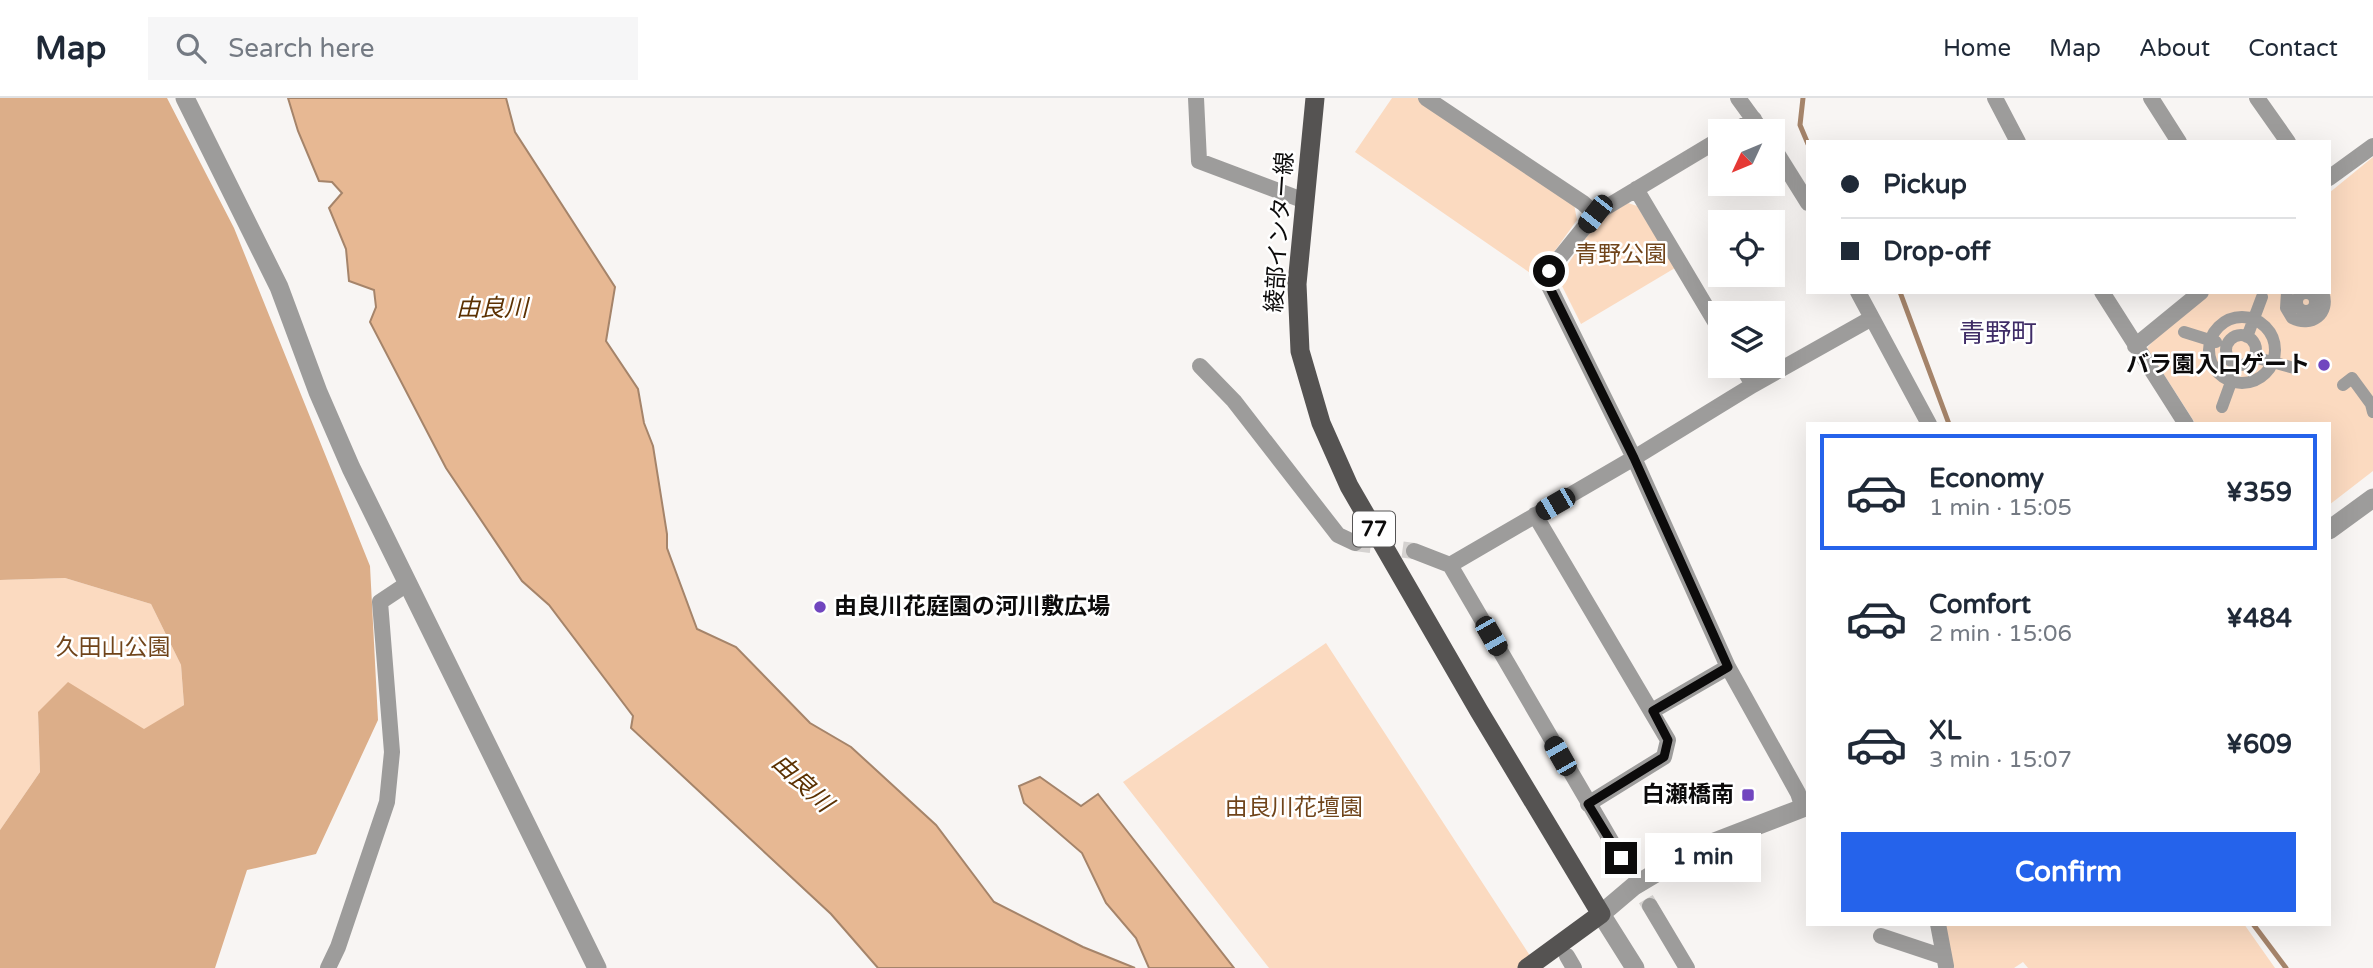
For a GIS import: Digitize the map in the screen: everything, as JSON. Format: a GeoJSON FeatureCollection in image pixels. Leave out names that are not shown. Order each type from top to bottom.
{"type":"FeatureCollection","features":[{"type":"Feature","properties":{"kind":"main road","name":"綾部インター線"},"geometry":{"type":"LineString","coordinates":[[1315,98],[1297,284],[1300,351],[1321,423],[1349,486],[1486,723],[1601,914]]}},
{"type":"Feature","properties":{"kind":"main road"},"geometry":{"type":"LineString","coordinates":[[1527,968],[1563,959],[1601,914]]}},
{"type":"Feature","properties":{"kind":"street"},"geometry":{"type":"LineString","coordinates":[[185,98],[279,287],[318,392],[346,456],[597,968]]}},
{"type":"Feature","properties":{"kind":"street"},"geometry":{"type":"LineString","coordinates":[[1196,98],[1199,161],[1306,201]]}},
{"type":"Feature","properties":{"kind":"street"},"geometry":{"type":"LineString","coordinates":[[1426,98],[1583,203],[1595,214]]}},
{"type":"Feature","properties":{"kind":"street"},"geometry":{"type":"LineString","coordinates":[[1738,98],[1754,119]]}},
{"type":"Feature","properties":{"kind":"street"},"geometry":{"type":"LineString","coordinates":[[1995,98],[2017,140]]}},
{"type":"Feature","properties":{"kind":"street"},"geometry":{"type":"LineString","coordinates":[[2151,98],[2178,140]]}},
{"type":"Feature","properties":{"kind":"street"},"geometry":{"type":"LineString","coordinates":[[2257,98],[2286,140]]}},
{"type":"Feature","properties":{"kind":"street"},"geometry":{"type":"LineString","coordinates":[[1635,968],[1601,914],[1634,886],[1696,849],[1805,807],[1728,667],[1634,458],[1549,286],[1549,271],[1595,214],[1708,146]]}},
{"type":"Feature","properties":{"kind":"street"},"geometry":{"type":"LineString","coordinates":[[2331,177],[2373,146]]}},
{"type":"Feature","properties":{"kind":"street"},"geometry":{"type":"LineString","coordinates":[[1785,166],[1806,200]]}},
{"type":"Feature","properties":{"kind":"street"},"geometry":{"type":"LineString","coordinates":[[1636,189],[1708,310]]}},
{"type":"Feature","properties":{"kind":"street"},"geometry":{"type":"LineString","coordinates":[[1859,294],[1928,422]]}},
{"type":"Feature","properties":{"kind":"street"},"geometry":{"type":"LineString","coordinates":[[2103,294],[2185,422]]}},
{"type":"Feature","properties":{"kind":"street"},"geometry":{"type":"LineString","coordinates":[[2135,346],[2199,294]]}},
{"type":"Feature","properties":{"kind":"street"},"geometry":{"type":"LineString","coordinates":[[2247,337],[2262,296]]}},
{"type":"Feature","properties":{"kind":"street"},"geometry":{"type":"LineString","coordinates":[[2235,317],[2253,319],[2266,327],[2272,336],[2275,347],[2273,362],[2262,377],[2252,382],[2232,382],[2220,376],[2213,368],[2209,358],[2210,340],[2217,327],[2225,320],[2235,317]]}},
{"type":"Feature","properties":{"kind":"street"},"geometry":{"type":"LineString","coordinates":[[1450,565],[1753,385],[1872,318]]}},
{"type":"Feature","properties":{"kind":"street"},"geometry":{"type":"LineString","coordinates":[[2184,332],[2227,345]]}},
{"type":"Feature","properties":{"kind":"street"},"geometry":{"type":"LineString","coordinates":[[2243,335],[2247,337],[2256,348],[2254,357],[2247,364],[2238,365],[2227,355],[2227,345],[2233,338],[2243,335]]}},
{"type":"Feature","properties":{"kind":"street"},"geometry":{"type":"LineString","coordinates":[[2254,357],[2294,368]]}},
{"type":"Feature","properties":{"kind":"street"},"geometry":{"type":"LineString","coordinates":[[2222,407],[2238,365]]}},
{"type":"Feature","properties":{"kind":"street"},"geometry":{"type":"LineString","coordinates":[[1200,366],[1234,401],[1338,535],[1355,543]]}},
{"type":"Feature","properties":{"kind":"street"},"geometry":{"type":"LineString","coordinates":[[1749,378],[1753,385]]}},
{"type":"Feature","properties":{"kind":"street"},"geometry":{"type":"LineString","coordinates":[[2343,385],[2352,378],[2371,404],[2370,417]]}},
{"type":"Feature","properties":{"kind":"street"},"geometry":{"type":"LineString","coordinates":[[2331,529],[2373,498]]}},
{"type":"Feature","properties":{"kind":"street"},"geometry":{"type":"LineString","coordinates":[[1535,515],[1668,740],[1664,757],[1588,804]]}},
{"type":"Feature","properties":{"kind":"street"},"geometry":{"type":"LineString","coordinates":[[1414,551],[1450,565],[1621,858]]}},
{"type":"Feature","properties":{"kind":"street"},"geometry":{"type":"LineString","coordinates":[[328,968],[338,947],[387,802],[392,752],[380,602],[407,584]]}},
{"type":"Feature","properties":{"kind":"street"},"geometry":{"type":"LineString","coordinates":[[1653,711],[1728,667]]}},
{"type":"Feature","properties":{"kind":"street"},"geometry":{"type":"LineString","coordinates":[[1650,906],[1687,968]]}},
{"type":"Feature","properties":{"kind":"street"},"geometry":{"type":"LineString","coordinates":[[1938,926],[1945,963]]}},
{"type":"Feature","properties":{"kind":"street"},"geometry":{"type":"LineString","coordinates":[[1881,936],[1945,963]]}},
{"type":"Feature","properties":{"kind":"green space"},"geometry":{"type":"Polygon","coordinates":[[[1392,98],[1418,98],[1574,204],[1577,220],[1536,277],[1355,152],[1392,98]]]}},
{"type":"Feature","properties":{"kind":"green space"},"geometry":{"type":"Polygon","coordinates":[[[2373,157],[2373,471],[2331,503],[2331,422],[2194,422],[2147,348],[2166,327],[2207,294],[2331,294],[2331,191],[2373,157]]]}},
{"type":"Feature","properties":{"kind":"green space","name":"青野公園"},"geometry":{"type":"Polygon","coordinates":[[[1628,203],[1637,206],[1675,268],[1581,324],[1558,278],[1598,221],[1628,203]]]}},
{"type":"Feature","properties":{"kind":"green space","name":"久田山公園"},"geometry":{"type":"Polygon","coordinates":[[[65,578],[151,604],[181,665],[184,705],[144,730],[38,712],[40,772],[0,830],[0,580],[65,578]]]}},
{"type":"Feature","properties":{"kind":"green space","name":"由良川花壇園"},"geometry":{"type":"Polygon","coordinates":[[[1326,643],[1538,968],[1269,968],[1123,782],[1326,643]]]}},
{"type":"Feature","properties":{"kind":"green space"},"geometry":{"type":"Polygon","coordinates":[[[1944,926],[2245,926],[2275,968],[2028,968],[2023,962],[2014,968],[1952,968],[1944,926]]]}},
{"type":"Feature","properties":{"kind":"shaded area"},"geometry":{"type":"Polygon","coordinates":[[[0,98],[167,98],[234,228],[370,566],[378,720],[316,854],[247,870],[215,968],[0,968],[0,830],[40,772],[38,712],[68,682],[144,729],[184,705],[181,665],[151,604],[65,578],[0,580],[0,98]]]}},
{"type":"Feature","properties":{"kind":"water","name":"由良川"},"geometry":{"type":"Polygon","coordinates":[[[288,98],[506,98],[515,132],[615,287],[606,341],[638,389],[644,423],[653,446],[667,548],[697,629],[736,647],[810,723],[851,747],[936,825],[994,902],[1083,947],[1135,968],[878,968],[831,914],[631,728],[633,716],[549,605],[522,581],[446,468],[370,322],[376,307],[374,290],[349,281],[346,249],[329,208],[342,193],[332,182],[319,181],[298,131],[288,98]]]}},
{"type":"Feature","properties":{"kind":"water"},"geometry":{"type":"Polygon","coordinates":[[[1040,777],[1081,806],[1098,794],[1234,968],[1149,968],[1136,938],[1106,903],[1082,853],[1024,803],[1019,786],[1040,777]]]}},
{"type":"Feature","properties":{"kind":"waterway"},"geometry":{"type":"LineString","coordinates":[[1803,98],[1800,125],[1806,140]]}},
{"type":"Feature","properties":{"kind":"waterway"},"geometry":{"type":"LineString","coordinates":[[1901,294],[1948,422]]}},
{"type":"Feature","properties":{"kind":"waterway"},"geometry":{"type":"LineString","coordinates":[[2254,926],[2286,968]]}},
{"type":"Feature","properties":{"kind":"tunnel"},"geometry":{"type":"LineString","coordinates":[[1355,543],[1414,551]]}},
{"type":"Feature","properties":{"kind":"tunnel"},"geometry":{"type":"LineString","coordinates":[[1621,858],[1650,906]]}},
{"type":"Feature","properties":{"kind":"place","name":"バラ園入口ゲート"},"geometry":{"type":"Point","coordinates":[2324,365]}},
{"type":"Feature","properties":{"kind":"place","name":"由良川花庭園の河川敷広場"},"geometry":{"type":"Point","coordinates":[820,607]}},
{"type":"Feature","properties":{"kind":"place","name":"白瀬橋南"},"geometry":{"type":"Point","coordinates":[1748,795]}},
{"type":"Feature","properties":{"kind":"district","name":"青野町"},"geometry":{"type":"Point","coordinates":[1998,333]}},
{"type":"Feature","properties":{"kind":"route"},"geometry":{"type":"LineString","coordinates":[[1549,271],[1549,286],[1634,458],[1728,667],[1653,711],[1668,740],[1664,757],[1588,804],[1621,858]]}}]}
